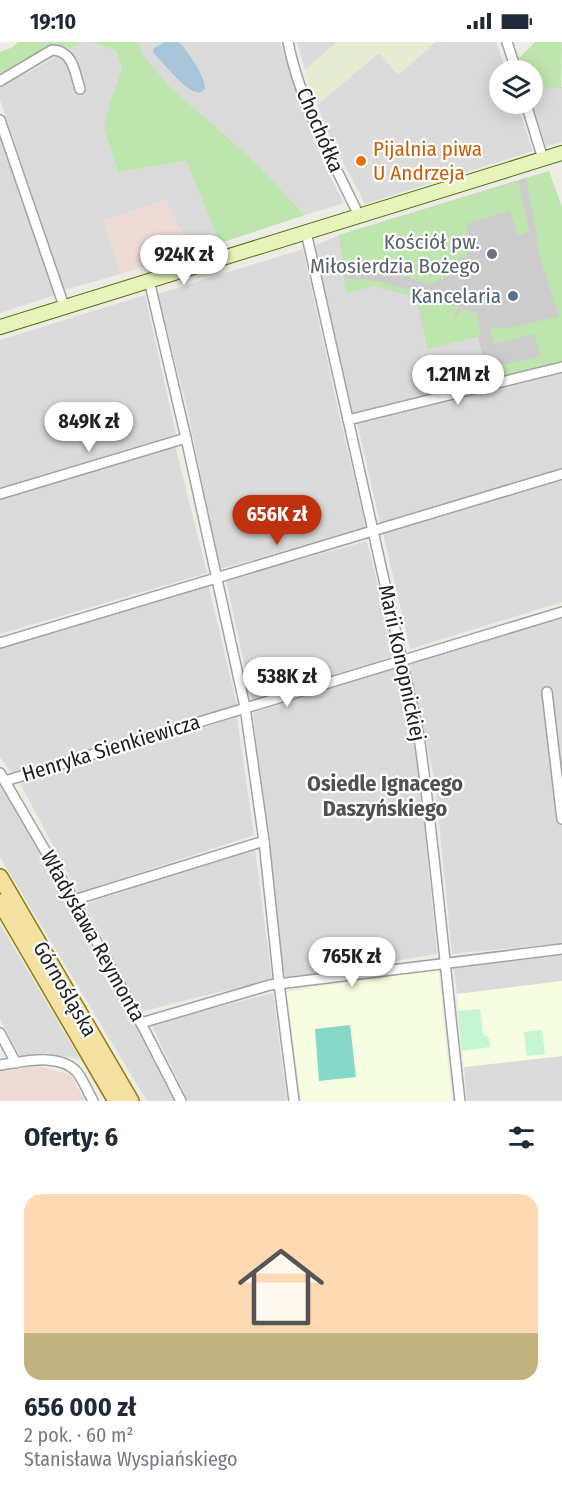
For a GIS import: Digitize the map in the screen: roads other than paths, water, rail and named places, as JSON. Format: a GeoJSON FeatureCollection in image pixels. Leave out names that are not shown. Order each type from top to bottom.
{"type":"FeatureCollection","features":[{"type":"Feature","properties":{"kind":"main road"},"geometry":{"type":"LineString","coordinates":[[0,327],[562,153]]}},
{"type":"Feature","properties":{"kind":"main road","name":"Górnośląska"},"geometry":{"type":"LineString","coordinates":[[0,878],[130,1101]]}},
{"type":"Feature","properties":{"kind":"main road","name":"Górnośląska"},"geometry":{"type":"LineString","coordinates":[[0,902],[116,1101]]}},
{"type":"Feature","properties":{"kind":"street","name":"Chochółka"},"geometry":{"type":"LineString","coordinates":[[288,42],[312,119],[359,216]]}},
{"type":"Feature","properties":{"kind":"street"},"geometry":{"type":"LineString","coordinates":[[507,42],[513,60]]}},
{"type":"Feature","properties":{"kind":"street"},"geometry":{"type":"LineString","coordinates":[[0,81],[57,50],[68,55],[80,89]]}},
{"type":"Feature","properties":{"kind":"street"},"geometry":{"type":"LineString","coordinates":[[529,114],[543,159]]}},
{"type":"Feature","properties":{"kind":"street"},"geometry":{"type":"LineString","coordinates":[[0,120],[64,306]]}},
{"type":"Feature","properties":{"kind":"street","name":"Marii Konopnickiej"},"geometry":{"type":"LineString","coordinates":[[306,232],[419,736],[460,1101]]}},
{"type":"Feature","properties":{"kind":"street"},"geometry":{"type":"LineString","coordinates":[[149,280],[218,578],[245,707],[264,841],[294,1101]]}},
{"type":"Feature","properties":{"kind":"street"},"geometry":{"type":"LineString","coordinates":[[348,420],[562,367]]}},
{"type":"Feature","properties":{"kind":"street"},"geometry":{"type":"LineString","coordinates":[[0,494],[186,438]]}},
{"type":"Feature","properties":{"kind":"street"},"geometry":{"type":"LineString","coordinates":[[0,643],[562,474]]}},
{"type":"Feature","properties":{"kind":"street","name":"Henryka Sienkiewicza"},"geometry":{"type":"LineString","coordinates":[[3,777],[562,612]]}},
{"type":"Feature","properties":{"kind":"street"},"geometry":{"type":"LineString","coordinates":[[547,692],[558,736],[562,819]]}},
{"type":"Feature","properties":{"kind":"street","name":"Władysława Reymonta"},"geometry":{"type":"LineString","coordinates":[[3,777],[74,900],[181,1101]]}},
{"type":"Feature","properties":{"kind":"street"},"geometry":{"type":"LineString","coordinates":[[74,900],[264,841]]}},
{"type":"Feature","properties":{"kind":"street"},"geometry":{"type":"LineString","coordinates":[[141,1023],[279,983],[562,949]]}},
{"type":"Feature","properties":{"kind":"street"},"geometry":{"type":"LineString","coordinates":[[0,1033],[16,1063]]}},
{"type":"Feature","properties":{"kind":"street"},"geometry":{"type":"LineString","coordinates":[[0,1065],[35,1060],[56,1061],[67,1065],[76,1072],[93,1101]]}},
{"type":"Feature","properties":{"kind":"place","name":"Pijalnia piwa U Andrzeja"},"geometry":{"type":"Point","coordinates":[361,161]}},
{"type":"Feature","properties":{"kind":"place","name":"Kościół pw. Miłosierdzia Bożego"},"geometry":{"type":"Point","coordinates":[492,254]}},
{"type":"Feature","properties":{"kind":"place","name":"Kancelaria"},"geometry":{"type":"Point","coordinates":[513,296]}},
{"type":"Feature","properties":{"kind":"district","name":"Osiedle Ignacego Daszyńskiego"},"geometry":{"type":"Point","coordinates":[385,796]}}]}
